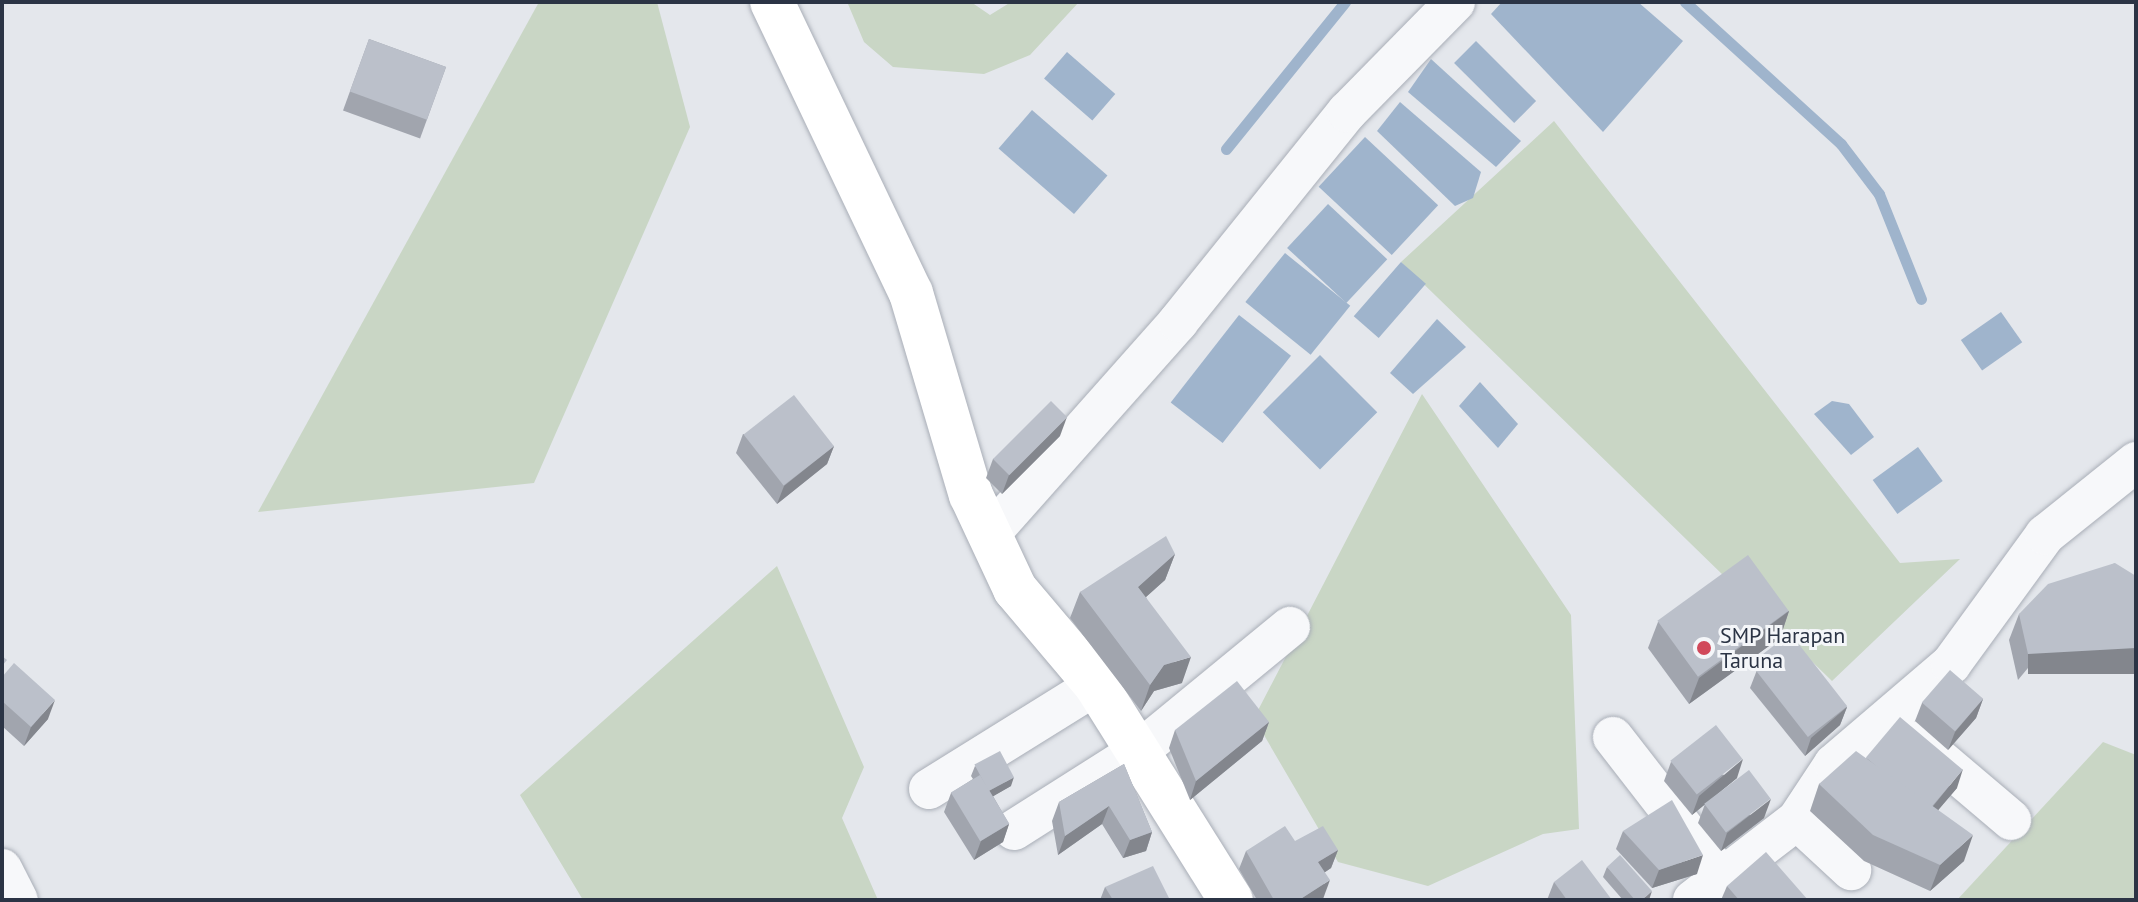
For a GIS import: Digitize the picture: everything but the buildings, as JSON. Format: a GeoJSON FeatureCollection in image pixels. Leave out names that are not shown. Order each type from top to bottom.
{"type":"FeatureCollection","features":[{"type":"Feature","properties":{"kind":"main road"},"geometry":{"type":"LineString","coordinates":[[772,2],[911,293],[989,535],[1015,589],[1096,685],[1140,750],[1231,900]]}},
{"type":"Feature","properties":{"kind":"street"},"geometry":{"type":"LineString","coordinates":[[989,535],[1168,334],[1347,112],[1455,2]]}},
{"type":"Feature","properties":{"kind":"street"},"geometry":{"type":"LineString","coordinates":[[1613,737],[1707,888],[1797,820],[1834,764],[1890,720],[1951,664],[2045,535],[2136,462]]}},
{"type":"Feature","properties":{"kind":"street"},"geometry":{"type":"LineString","coordinates":[[1014,830],[1140,750],[1290,627]]}},
{"type":"Feature","properties":{"kind":"street"},"geometry":{"type":"LineString","coordinates":[[929,789],[1096,685]]}},
{"type":"Feature","properties":{"kind":"street"},"geometry":{"type":"LineString","coordinates":[[1890,720],[2011,820]]}},
{"type":"Feature","properties":{"kind":"street"},"geometry":{"type":"LineString","coordinates":[[1797,820],[1851,870]]}},
{"type":"Feature","properties":{"kind":"street"},"geometry":{"type":"LineString","coordinates":[[2,869],[18,900]]}},
{"type":"Feature","properties":{"kind":"green space"},"geometry":{"type":"Polygon","coordinates":[[[539,2],[657,2],[690,127],[534,483],[258,512],[539,2]]]}},
{"type":"Feature","properties":{"kind":"green space"},"geometry":{"type":"Polygon","coordinates":[[[971,2],[990,15],[1011,2],[1079,2],[1030,55],[984,74],[893,67],[864,42],[848,4],[971,2]]]}},
{"type":"Feature","properties":{"kind":"green space"},"geometry":{"type":"Polygon","coordinates":[[[1554,121],[1900,563],[1960,559],[1832,681],[1401,262],[1554,121]]]}},
{"type":"Feature","properties":{"kind":"green space"},"geometry":{"type":"Polygon","coordinates":[[[1422,394],[1571,615],[1579,829],[1543,834],[1428,886],[1338,862],[1254,718],[1422,394]]]}},
{"type":"Feature","properties":{"kind":"green space"},"geometry":{"type":"Polygon","coordinates":[[[777,566],[864,767],[842,818],[878,900],[583,900],[520,795],[777,566]]]}},
{"type":"Feature","properties":{"kind":"green space"},"geometry":{"type":"Polygon","coordinates":[[[2103,742],[2136,755],[2136,900],[1957,900],[2103,742]]]}},
{"type":"Feature","properties":{"kind":"water"},"geometry":{"type":"Polygon","coordinates":[[[1502,2],[1638,2],[1683,41],[1603,132],[1491,14],[1502,2]]]}},
{"type":"Feature","properties":{"kind":"water"},"geometry":{"type":"Polygon","coordinates":[[[1476,41],[1536,101],[1514,123],[1454,63],[1476,41]]]}},
{"type":"Feature","properties":{"kind":"water"},"geometry":{"type":"Polygon","coordinates":[[[1067,52],[1115,94],[1092,120],[1044,78],[1067,52]]]}},
{"type":"Feature","properties":{"kind":"water"},"geometry":{"type":"Polygon","coordinates":[[[1431,59],[1521,141],[1496,167],[1408,92],[1431,59]]]}},
{"type":"Feature","properties":{"kind":"water"},"geometry":{"type":"Polygon","coordinates":[[[1400,102],[1481,172],[1473,198],[1455,206],[1377,131],[1400,102]]]}},
{"type":"Feature","properties":{"kind":"water"},"geometry":{"type":"Polygon","coordinates":[[[1032,110],[1107,176],[1074,214],[999,148],[1032,110]]]}},
{"type":"Feature","properties":{"kind":"water"},"geometry":{"type":"Polygon","coordinates":[[[1365,137],[1438,205],[1392,255],[1319,187],[1365,137]]]}},
{"type":"Feature","properties":{"kind":"water"},"geometry":{"type":"Polygon","coordinates":[[[1328,204],[1387,259],[1346,303],[1287,248],[1328,204]]]}},
{"type":"Feature","properties":{"kind":"water"},"geometry":{"type":"Polygon","coordinates":[[[1285,253],[1350,306],[1311,355],[1245,302],[1285,253]]]}},
{"type":"Feature","properties":{"kind":"water"},"geometry":{"type":"Polygon","coordinates":[[[1401,262],[1426,284],[1379,338],[1354,316],[1401,262]]]}},
{"type":"Feature","properties":{"kind":"water"},"geometry":{"type":"Polygon","coordinates":[[[2001,312],[2022,342],[1982,370],[1961,340],[2001,312]]]}},
{"type":"Feature","properties":{"kind":"water"},"geometry":{"type":"Polygon","coordinates":[[[1239,315],[1291,356],[1223,443],[1171,402],[1239,315]]]}},
{"type":"Feature","properties":{"kind":"water"},"geometry":{"type":"Polygon","coordinates":[[[1437,319],[1466,347],[1413,394],[1390,373],[1437,319]]]}},
{"type":"Feature","properties":{"kind":"water"},"geometry":{"type":"Polygon","coordinates":[[[1320,355],[1377,412],[1320,470],[1263,412],[1320,355]]]}},
{"type":"Feature","properties":{"kind":"water"},"geometry":{"type":"Polygon","coordinates":[[[1480,382],[1518,424],[1498,448],[1459,406],[1480,382]]]}},
{"type":"Feature","properties":{"kind":"water"},"geometry":{"type":"Polygon","coordinates":[[[1832,401],[1849,404],[1874,437],[1851,455],[1814,414],[1832,401]]]}},
{"type":"Feature","properties":{"kind":"water"},"geometry":{"type":"Polygon","coordinates":[[[1918,447],[1943,481],[1897,514],[1873,480],[1918,447]]]}},
{"type":"Feature","properties":{"kind":"waterway"},"geometry":{"type":"LineString","coordinates":[[1226,149],[1345,2]]}},
{"type":"Feature","properties":{"kind":"waterway"},"geometry":{"type":"LineString","coordinates":[[1685,2],[1841,144],[1879,194],[1921,299]]}},
{"type":"Feature","properties":{"kind":"place","name":"SMP Harapan Taruna"},"geometry":{"type":"Point","coordinates":[1704,648]}}]}
